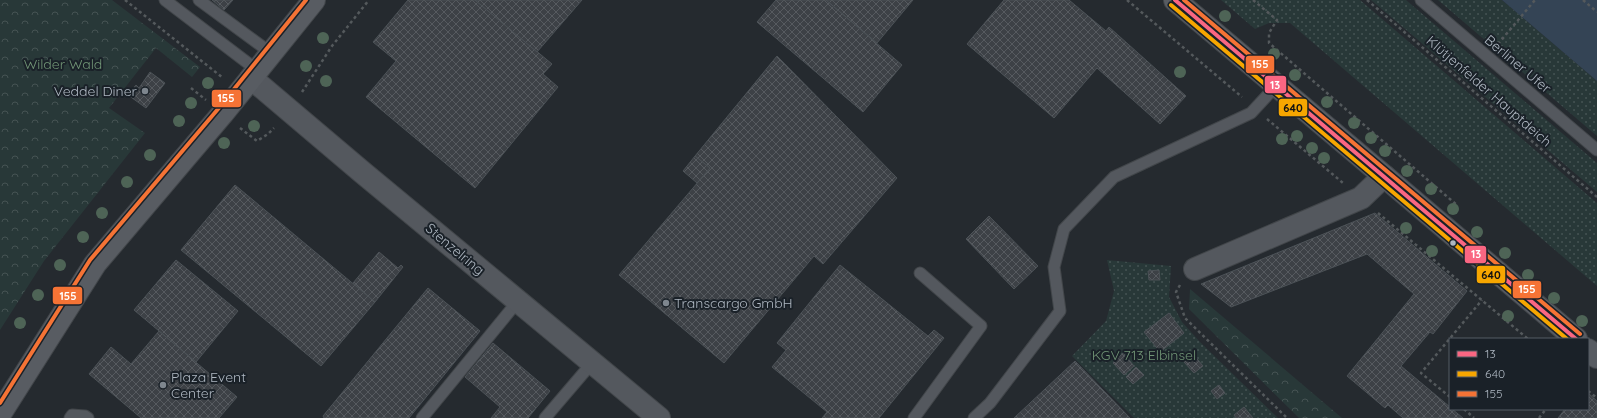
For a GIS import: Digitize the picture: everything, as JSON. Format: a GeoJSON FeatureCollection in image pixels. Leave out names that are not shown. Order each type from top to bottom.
{"type":"FeatureCollection","features":[{"type":"Feature","properties":{"kind":"main road"},"geometry":{"type":"LineString","coordinates":[[0,414],[95,264],[314,0]]}},
{"type":"Feature","properties":{"kind":"main road"},"geometry":{"type":"LineString","coordinates":[[1175,0],[1575,338]]}},
{"type":"Feature","properties":{"kind":"main road"},"geometry":{"type":"LineString","coordinates":[[1589,351],[1597,357]]}},
{"type":"Feature","properties":{"kind":"street","name":"Stenzelring"},"geometry":{"type":"LineString","coordinates":[[254,74],[518,301],[659,418]]}},
{"type":"Feature","properties":{"kind":"street"},"geometry":{"type":"LineString","coordinates":[[1195,269],[1361,198],[1384,176]]}},
{"type":"Feature","properties":{"kind":"lane"},"geometry":{"type":"LineString","coordinates":[[165,0],[254,74]]}},
{"type":"Feature","properties":{"kind":"lane"},"geometry":{"type":"LineString","coordinates":[[200,0],[271,53]]}},
{"type":"Feature","properties":{"kind":"lane","name":"Berliner Ufer"},"geometry":{"type":"LineString","coordinates":[[1420,0],[1597,150]]}},
{"type":"Feature","properties":{"kind":"lane"},"geometry":{"type":"LineString","coordinates":[[974,418],[990,402],[1060,311],[1054,267],[1064,229],[1114,177],[1251,113],[1276,86]]}},
{"type":"Feature","properties":{"kind":"lane"},"geometry":{"type":"LineString","coordinates":[[914,418],[981,326],[920,273]]}},
{"type":"Feature","properties":{"kind":"lane"},"geometry":{"type":"LineString","coordinates":[[422,418],[518,301]]}},
{"type":"Feature","properties":{"kind":"lane"},"geometry":{"type":"LineString","coordinates":[[546,418],[592,363]]}},
{"type":"Feature","properties":{"kind":"lane"},"geometry":{"type":"LineString","coordinates":[[70,418],[72,415],[85,416],[88,418]]}},
{"type":"Feature","properties":{"kind":"path"},"geometry":{"type":"LineString","coordinates":[[125,0],[209,66]]}},
{"type":"Feature","properties":{"kind":"path"},"geometry":{"type":"LineString","coordinates":[[302,92],[332,46],[369,0]]}},
{"type":"Feature","properties":{"kind":"path"},"geometry":{"type":"LineString","coordinates":[[1253,0],[1277,20],[1269,33],[1269,43],[1462,210]]}},
{"type":"Feature","properties":{"kind":"path","name":"Klütjenfelder Hauptdeich"},"geometry":{"type":"LineString","coordinates":[[1367,0],[1597,197]]}},
{"type":"Feature","properties":{"kind":"path"},"geometry":{"type":"LineString","coordinates":[[1487,57],[1535,0]]}},
{"type":"Feature","properties":{"kind":"path"},"geometry":{"type":"LineString","coordinates":[[1583,0],[1597,12]]}},
{"type":"Feature","properties":{"kind":"path"},"geometry":{"type":"LineString","coordinates":[[191,88],[210,103]]}},
{"type":"Feature","properties":{"kind":"path"},"geometry":{"type":"LineString","coordinates":[[237,125],[248,135]]}},
{"type":"Feature","properties":{"kind":"path"},"geometry":{"type":"LineString","coordinates":[[1361,198],[1527,338]]}},
{"type":"Feature","properties":{"kind":"path"},"geometry":{"type":"LineString","coordinates":[[1195,269],[1185,275],[1176,292],[1185,318],[1287,418]]}},
{"type":"Feature","properties":{"kind":"path"},"geometry":{"type":"LineString","coordinates":[[1450,338],[1482,300]]}},
{"type":"Feature","properties":{"kind":"path"},"geometry":{"type":"LineString","coordinates":[[1449,339],[1421,372],[1449,396]]}},
{"type":"Feature","properties":{"kind":"path"},"geometry":{"type":"LineString","coordinates":[[1589,391],[1597,398]]}},
{"type":"Feature","properties":{"kind":"path"},"geometry":{"type":"LineString","coordinates":[[1465,410],[1474,418]]}},
{"type":"Feature","properties":{"kind":"path"},"geometry":{"type":"LineString","coordinates":[[1539,418],[1545,410]]}},
{"type":"Feature","properties":{"kind":"green space","name":"Wilder Wald"},"geometry":{"type":"Polygon","coordinates":[[[0,0],[112,0],[200,67],[192,77],[156,48],[109,108],[145,133],[44,261],[0,330],[0,0]]]}},
{"type":"Feature","properties":{"kind":"green space"},"geometry":{"type":"Polygon","coordinates":[[[1221,0],[1360,0],[1597,203],[1597,286],[1290,23],[1269,23],[1255,29],[1221,0]]]}},
{"type":"Feature","properties":{"kind":"green space"},"geometry":{"type":"Polygon","coordinates":[[[1371,0],[1406,0],[1597,163],[1597,192],[1371,0]]]}},
{"type":"Feature","properties":{"kind":"green space"},"geometry":{"type":"Polygon","coordinates":[[[1438,0],[1502,0],[1597,81],[1597,136],[1438,0]]]}},
{"type":"Feature","properties":{"kind":"green space","name":"KGV 713 Elbinsel"},"geometry":{"type":"Polygon","coordinates":[[[1107,260],[1171,266],[1169,297],[1182,322],[1200,342],[1278,418],[1134,418],[1072,356],[1106,321],[1114,291],[1107,260]]]}},
{"type":"Feature","properties":{"kind":"green space"},"geometry":{"type":"Polygon","coordinates":[[[1190,289],[1342,418],[1299,418],[1189,309],[1190,289]]]}},
{"type":"Feature","properties":{"kind":"water"},"geometry":{"type":"Polygon","coordinates":[[[1502,0],[1597,0],[1597,81],[1502,0]]]}},
{"type":"Feature","properties":{"kind":"building"},"geometry":{"type":"Polygon","coordinates":[[[212,0],[233,0],[224,10],[212,0]]]}},
{"type":"Feature","properties":{"kind":"building"},"geometry":{"type":"Polygon","coordinates":[[[408,0],[475,0],[552,64],[543,74],[558,87],[475,188],[366,97],[396,61],[373,42],[408,0]]]}},
{"type":"Feature","properties":{"kind":"building"},"geometry":{"type":"Polygon","coordinates":[[[475,0],[582,0],[537,52],[475,0]]]}},
{"type":"Feature","properties":{"kind":"building"},"geometry":{"type":"Polygon","coordinates":[[[776,0],[826,0],[902,65],[863,112],[757,22],[776,0]]]}},
{"type":"Feature","properties":{"kind":"building"},"geometry":{"type":"Polygon","coordinates":[[[826,0],[913,0],[877,43],[826,0]]]}},
{"type":"Feature","properties":{"kind":"building"},"geometry":{"type":"Polygon","coordinates":[[[1004,0],[1069,0],[1106,31],[1109,27],[1186,96],[1160,124],[1097,68],[1054,118],[967,44],[1004,0]]]}},
{"type":"Feature","properties":{"kind":"building"},"geometry":{"type":"Polygon","coordinates":[[[777,56],[897,178],[823,264],[814,256],[724,363],[619,275],[710,168],[695,156],[777,56]]]}},
{"type":"Feature","properties":{"kind":"building","name":"Veddel Diner"},"geometry":{"type":"Polygon","coordinates":[[[150,72],[165,83],[146,108],[128,95],[136,85],[139,88],[150,72]]]}},
{"type":"Feature","properties":{"kind":"building"},"geometry":{"type":"Polygon","coordinates":[[[695,156],[710,168],[697,183],[683,171],[695,156]]]}},
{"type":"Feature","properties":{"kind":"building"},"geometry":{"type":"Polygon","coordinates":[[[235,185],[375,302],[321,366],[181,250],[235,185]]]}},
{"type":"Feature","properties":{"kind":"building"},"geometry":{"type":"Polygon","coordinates":[[[1375,213],[1467,291],[1433,334],[1430,332],[1401,366],[1449,406],[1449,410],[1453,410],[1463,418],[1403,418],[1388,405],[1385,408],[1347,376],[1414,294],[1367,254],[1231,307],[1201,284],[1375,213]]]}},
{"type":"Feature","properties":{"kind":"building"},"geometry":{"type":"Polygon","coordinates":[[[989,216],[1038,266],[1014,289],[966,239],[989,216]]]}},
{"type":"Feature","properties":{"kind":"building"},"geometry":{"type":"Polygon","coordinates":[[[379,252],[398,268],[401,265],[403,267],[375,302],[353,283],[379,252]]]}},
{"type":"Feature","properties":{"kind":"building"},"geometry":{"type":"Polygon","coordinates":[[[176,260],[238,311],[196,362],[134,310],[176,260]]]}},
{"type":"Feature","properties":{"kind":"building"},"geometry":{"type":"Polygon","coordinates":[[[840,265],[928,336],[934,330],[944,338],[879,418],[822,418],[827,412],[772,367],[786,350],[777,343],[840,265]]]}},
{"type":"Feature","properties":{"kind":"building"},"geometry":{"type":"Polygon","coordinates":[[[1159,270],[1160,280],[1149,280],[1148,271],[1159,270]]]}},
{"type":"Feature","properties":{"kind":"building"},"geometry":{"type":"Polygon","coordinates":[[[428,288],[480,331],[409,418],[324,418],[323,416],[428,288]]]}},
{"type":"Feature","properties":{"kind":"building"},"geometry":{"type":"Polygon","coordinates":[[[1169,313],[1184,333],[1160,352],[1144,332],[1169,313]]]}},
{"type":"Feature","properties":{"kind":"building","name":"Plaza Event Center"},"geometry":{"type":"Polygon","coordinates":[[[159,331],[237,397],[219,418],[141,418],[89,374],[111,347],[131,364],[159,331]]]}},
{"type":"Feature","properties":{"kind":"building"},"geometry":{"type":"Polygon","coordinates":[[[493,343],[550,391],[528,418],[491,418],[500,407],[465,377],[493,343]]]}},
{"type":"Feature","properties":{"kind":"building"},"geometry":{"type":"Polygon","coordinates":[[[1123,353],[1134,366],[1124,375],[1113,363],[1123,353]]]}},
{"type":"Feature","properties":{"kind":"building"},"geometry":{"type":"Polygon","coordinates":[[[1193,354],[1203,366],[1194,373],[1184,362],[1193,354]]]}},
{"type":"Feature","properties":{"kind":"building"},"geometry":{"type":"Polygon","coordinates":[[[1075,361],[1130,418],[1014,418],[1075,361]]]}},
{"type":"Feature","properties":{"kind":"building"},"geometry":{"type":"Polygon","coordinates":[[[1136,367],[1144,375],[1133,384],[1126,377],[1136,367]]]}},
{"type":"Feature","properties":{"kind":"building"},"geometry":{"type":"Polygon","coordinates":[[[1219,385],[1225,393],[1217,399],[1211,391],[1219,385]]]}},
{"type":"Feature","properties":{"kind":"building"},"geometry":{"type":"Polygon","coordinates":[[[1589,394],[1597,401],[1597,418],[1558,418],[1564,410],[1589,410],[1589,394]]]}},
{"type":"Feature","properties":{"kind":"building"},"geometry":{"type":"Polygon","coordinates":[[[1244,407],[1253,418],[1236,418],[1234,415],[1244,407]]]}},
{"type":"Feature","properties":{"kind":"transit line","name":"155"},"geometry":{"type":"LineString","coordinates":[[0,403],[90,260],[218,109],[306,0]]}},
{"type":"Feature","properties":{"kind":"transit line","name":"13"},"geometry":{"type":"LineString","coordinates":[[1175,0],[1575,338]]}},
{"type":"Feature","properties":{"kind":"transit line","name":"155"},"geometry":{"type":"LineString","coordinates":[[1184,0],[1580,334]]}},
{"type":"Feature","properties":{"kind":"transit line","name":"640"},"geometry":{"type":"LineString","coordinates":[[1171,5],[1566,338]]}},
{"type":"Feature","properties":{"kind":"place","name":"Veddel Diner"},"geometry":{"type":"Point","coordinates":[145,91]}},
{"type":"Feature","properties":{"kind":"place","name":"Transcargo GmbH"},"geometry":{"type":"Point","coordinates":[666,303]}},
{"type":"Feature","properties":{"kind":"place","name":"Plaza Event Center"},"geometry":{"type":"Point","coordinates":[163,385]}}]}
